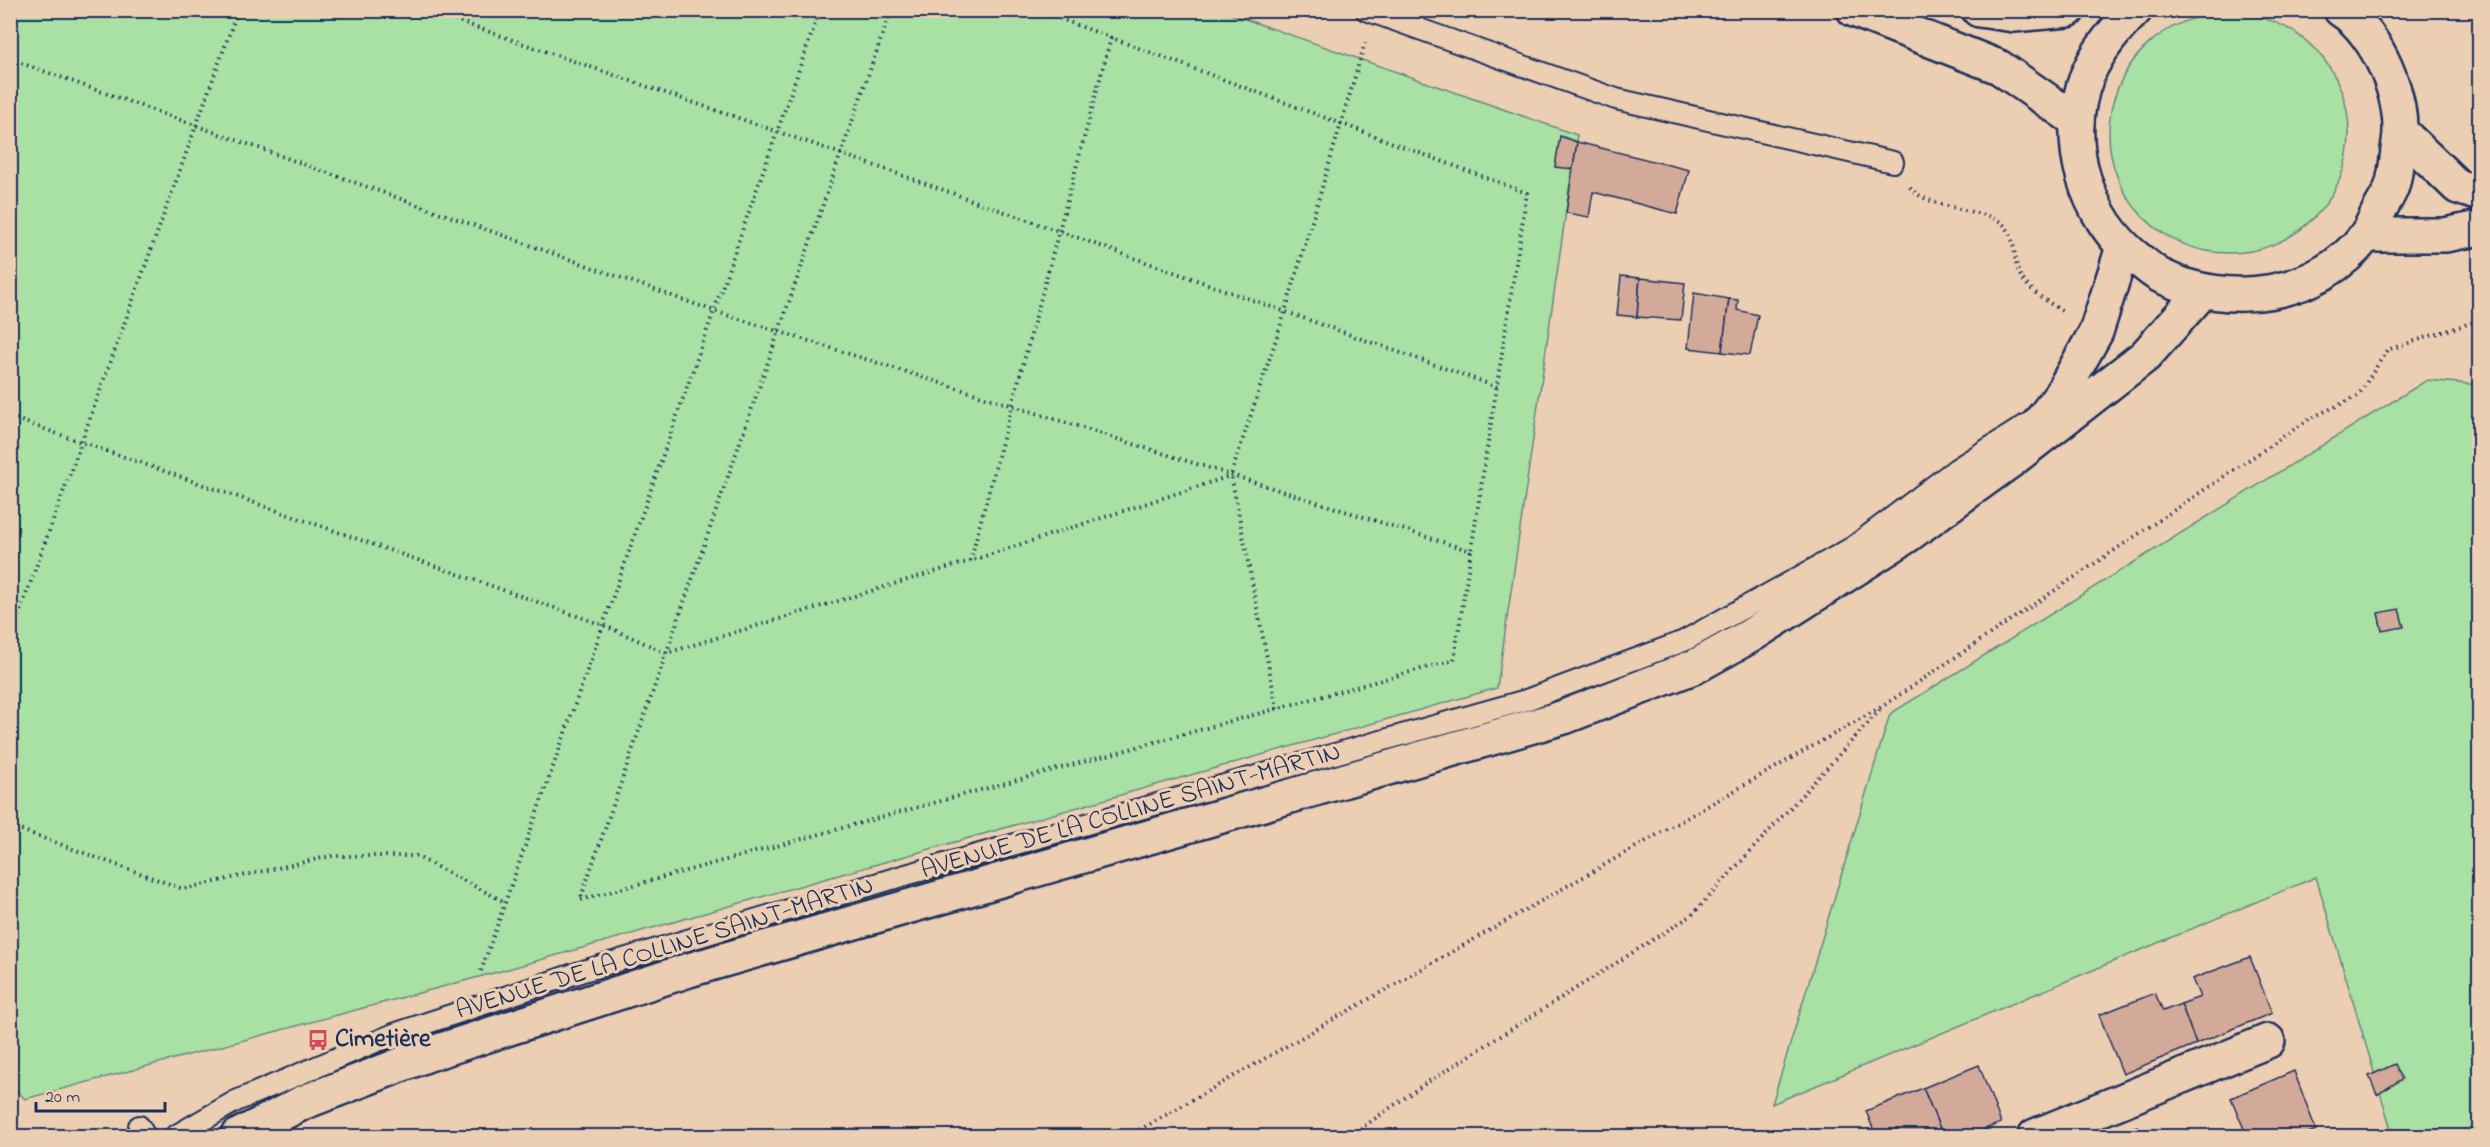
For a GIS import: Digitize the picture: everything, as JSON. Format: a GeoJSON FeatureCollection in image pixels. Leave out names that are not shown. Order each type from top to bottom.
{"type":"FeatureCollection","features":[{"type":"Feature","properties":{"kind":"street"},"geometry":{"type":"LineString","coordinates":[[1854,10],[1999,67],[2077,121]]}},
{"type":"Feature","properties":{"kind":"street"},"geometry":{"type":"LineString","coordinates":[[1979,10],[2014,15],[2068,10]]}},
{"type":"Feature","properties":{"kind":"street"},"geometry":{"type":"LineString","coordinates":[[2134,10],[2109,37],[2087,76],[2077,121],[2080,166],[2095,210],[2123,247],[2159,275],[2202,292],[2247,296],[2292,287],[2333,266],[2366,235],[2392,187],[2401,132],[2394,89],[2377,49],[2346,12]]}},
{"type":"Feature","properties":{"kind":"street"},"geometry":{"type":"LineString","coordinates":[[2401,132],[2458,187],[2480,194]]}},
{"type":"Feature","properties":{"kind":"street"},"geometry":{"type":"LineString","coordinates":[[2366,235],[2445,235],[2480,228]]}},
{"type":"Feature","properties":{"kind":"street","name":"AVENUE DE LA COLLINE SAINT-MARTIN"},"geometry":{"type":"LineString","coordinates":[[2013,459],[2049,410],[2096,332],[2123,247]]}},
{"type":"Feature","properties":{"kind":"street","name":"AVENUE DE LA COLLINE SAINT-MARTIN"},"geometry":{"type":"LineString","coordinates":[[238,1137],[302,1103],[426,1055],[689,970],[1564,717],[1696,666],[1750,636],[1905,537],[2013,459],[2145,356],[2202,292]]}},
{"type":"Feature","properties":{"kind":"street"},"geometry":{"type":"LineString","coordinates":[[2035,1137],[2268,1041]]}},
{"type":"Feature","properties":{"kind":"lane"},"geometry":{"type":"LineString","coordinates":[[1370,12],[1616,99],[1893,162]]}},
{"type":"Feature","properties":{"kind":"lane","name":"AVENUE DE LA COLLINE SAINT-MARTIN"},"geometry":{"type":"LineString","coordinates":[[175,1137],[236,1101],[394,1034],[580,972],[902,876],[1526,699],[1684,641],[1853,547],[1956,469],[2049,410]]}},
{"type":"Feature","properties":{"kind":"path"},"geometry":{"type":"LineString","coordinates":[[10,639],[238,10]]}},
{"type":"Feature","properties":{"kind":"path"},"geometry":{"type":"LineString","coordinates":[[426,10],[842,154],[1497,387]]}},
{"type":"Feature","properties":{"kind":"path"},"geometry":{"type":"LineString","coordinates":[[478,979],[820,10]]}},
{"type":"Feature","properties":{"kind":"path"},"geometry":{"type":"LineString","coordinates":[[891,10],[580,900],[1454,660],[1527,193],[1037,10]]}},
{"type":"Feature","properties":{"kind":"path"},"geometry":{"type":"LineString","coordinates":[[1277,709],[1231,475],[1285,312],[1370,12]]}},
{"type":"Feature","properties":{"kind":"path"},"geometry":{"type":"LineString","coordinates":[[970,561],[1111,38]]}},
{"type":"Feature","properties":{"kind":"path"},"geometry":{"type":"LineString","coordinates":[[10,59],[714,311],[1471,551]]}},
{"type":"Feature","properties":{"kind":"path"},"geometry":{"type":"LineString","coordinates":[[1893,162],[1913,192],[1934,202],[2002,222],[2012,235],[2020,275],[2030,287],[2096,332]]}},
{"type":"Feature","properties":{"kind":"path"},"geometry":{"type":"LineString","coordinates":[[1129,1137],[1884,706],[2311,418],[2358,396],[2387,350],[2480,320]]}},
{"type":"Feature","properties":{"kind":"path"},"geometry":{"type":"LineString","coordinates":[[10,417],[603,626],[667,653],[970,561],[1231,475]]}},
{"type":"Feature","properties":{"kind":"path"},"geometry":{"type":"LineString","coordinates":[[1350,1137],[1420,1087],[1692,915],[1884,706]]}},
{"type":"Feature","properties":{"kind":"path"},"geometry":{"type":"LineString","coordinates":[[10,826],[183,889],[331,856],[416,856],[505,902]]}},
{"type":"Feature","properties":{"kind":"green space"},"geometry":{"type":"Polygon","coordinates":[[[10,11],[1222,11],[1577,135],[1497,688],[501,971],[25,1099],[10,1084],[10,11]]]}},
{"type":"Feature","properties":{"kind":"green space"},"geometry":{"type":"Polygon","coordinates":[[[2229,13],[2252,16],[2275,23],[2314,48],[2339,87],[2346,110],[2349,133],[2346,156],[2339,179],[2314,218],[2275,243],[2252,250],[2229,253],[2206,250],[2183,243],[2144,218],[2119,179],[2112,156],[2109,133],[2112,110],[2119,87],[2144,48],[2183,23],[2206,16],[2229,13]]]}},
{"type":"Feature","properties":{"kind":"green space"},"geometry":{"type":"Polygon","coordinates":[[[2427,380],[2479,385],[2479,1136],[2393,1136],[2316,877],[1772,1104],[1890,714],[2427,380]]]}},
{"type":"Feature","properties":{"kind":"building"},"geometry":{"type":"Polygon","coordinates":[[[1560,136],[1577,142],[1573,169],[1555,167],[1560,136]]]}},
{"type":"Feature","properties":{"kind":"building"},"geometry":{"type":"Polygon","coordinates":[[[1577,142],[1689,170],[1677,214],[1593,192],[1589,217],[1566,213],[1577,142]]]}},
{"type":"Feature","properties":{"kind":"building"},"geometry":{"type":"Polygon","coordinates":[[[1621,276],[1640,278],[1637,317],[1617,315],[1621,276]]]}},
{"type":"Feature","properties":{"kind":"building"},"geometry":{"type":"Polygon","coordinates":[[[1640,278],[1685,283],[1681,320],[1637,317],[1640,278]]]}},
{"type":"Feature","properties":{"kind":"building"},"geometry":{"type":"Polygon","coordinates":[[[1694,293],[1729,299],[1722,352],[1688,348],[1694,293]]]}},
{"type":"Feature","properties":{"kind":"building"},"geometry":{"type":"Polygon","coordinates":[[[1729,299],[1738,300],[1737,310],[1758,315],[1750,355],[1722,352],[1729,299]]]}},
{"type":"Feature","properties":{"kind":"building"},"geometry":{"type":"Polygon","coordinates":[[[2399,609],[2404,627],[2382,631],[2378,613],[2399,609]]]}},
{"type":"Feature","properties":{"kind":"building"},"geometry":{"type":"Polygon","coordinates":[[[2250,957],[2272,1013],[2196,1044],[2181,1004],[2200,997],[2192,979],[2250,957]]]}},
{"type":"Feature","properties":{"kind":"building"},"geometry":{"type":"Polygon","coordinates":[[[2155,993],[2163,1011],[2181,1004],[2196,1044],[2123,1074],[2099,1015],[2155,993]]]}},
{"type":"Feature","properties":{"kind":"building"},"geometry":{"type":"Polygon","coordinates":[[[2395,1064],[2402,1079],[2377,1095],[2369,1076],[2395,1064]]]}},
{"type":"Feature","properties":{"kind":"building"},"geometry":{"type":"Polygon","coordinates":[[[1979,1065],[2001,1123],[1966,1136],[1943,1136],[1923,1088],[1979,1065]]]}},
{"type":"Feature","properties":{"kind":"building"},"geometry":{"type":"Polygon","coordinates":[[[2294,1071],[2316,1130],[2301,1136],[2247,1136],[2231,1098],[2294,1071]]]}},
{"type":"Feature","properties":{"kind":"building"},"geometry":{"type":"Polygon","coordinates":[[[1923,1088],[1943,1136],[1876,1136],[1866,1111],[1923,1088]]]}},
{"type":"Feature","properties":{"kind":"building"},"geometry":{"type":"Polygon","coordinates":[[[2137,1126],[2142,1136],[2112,1136],[2137,1126]]]}},
{"type":"Feature","properties":{"kind":"place","name":"Cimetière"},"geometry":{"type":"Point","coordinates":[318,1040]}}]}
